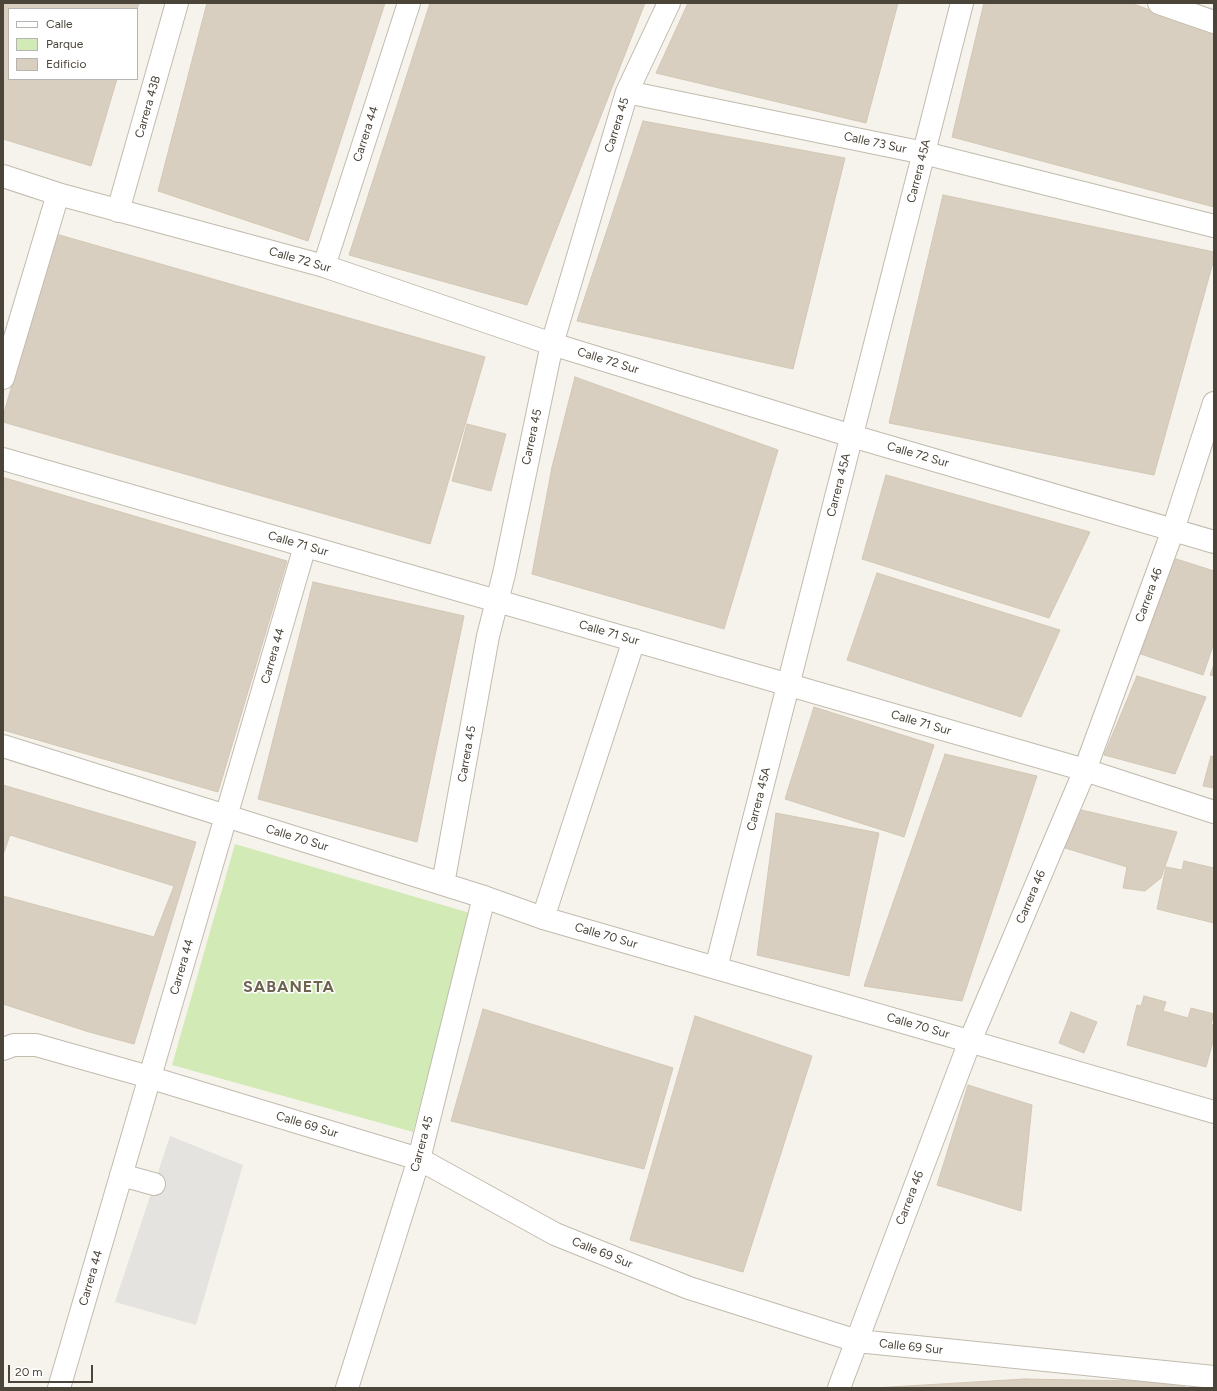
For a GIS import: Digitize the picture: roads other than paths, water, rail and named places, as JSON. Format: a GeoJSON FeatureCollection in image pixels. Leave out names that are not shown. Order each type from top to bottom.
{"type":"FeatureCollection","features":[{"type":"Feature","properties":{"kind":"street","name":"Carrera 43B"},"geometry":{"type":"LineString","coordinates":[[118,211],[177,3]]}},
{"type":"Feature","properties":{"kind":"street","name":"Carrera 44"},"geometry":{"type":"LineString","coordinates":[[324,266],[408,3]]}},
{"type":"Feature","properties":{"kind":"street","name":"Carrera 45"},"geometry":{"type":"LineString","coordinates":[[443,884],[488,636],[497,601],[552,344],[627,92],[668,3]]}},
{"type":"Feature","properties":{"kind":"street","name":"Carrera 45A"},"geometry":{"type":"LineString","coordinates":[[716,968],[962,3]]}},
{"type":"Feature","properties":{"kind":"street"},"geometry":{"type":"LineString","coordinates":[[1159,3],[1214,22]]}},
{"type":"Feature","properties":{"kind":"street","name":"Calle 73 Sur"},"geometry":{"type":"LineString","coordinates":[[627,92],[924,153],[1214,226]]}},
{"type":"Feature","properties":{"kind":"street","name":"Calle 72 Sur"},"geometry":{"type":"LineString","coordinates":[[3,176],[58,194],[118,211],[324,266],[552,344],[852,436],[1214,542]]}},
{"type":"Feature","properties":{"kind":"street"},"geometry":{"type":"LineString","coordinates":[[3,378],[58,194]]}},
{"type":"Feature","properties":{"kind":"street","name":"Carrera 46"},"geometry":{"type":"LineString","coordinates":[[839,1388],[970,1041],[1085,770],[1173,530],[1214,403]]}},
{"type":"Feature","properties":{"kind":"street","name":"Calle 71 Sur"},"geometry":{"type":"LineString","coordinates":[[3,459],[1085,770],[1214,812]]}},
{"type":"Feature","properties":{"kind":"street","name":"Carrera 44"},"geometry":{"type":"LineString","coordinates":[[59,1388],[305,546]]}},
{"type":"Feature","properties":{"kind":"street"},"geometry":{"type":"LineString","coordinates":[[543,918],[634,640]]}},
{"type":"Feature","properties":{"kind":"street","name":"Calle 70 Sur"},"geometry":{"type":"LineString","coordinates":[[3,746],[484,897],[543,918],[1214,1112]]}},
{"type":"Feature","properties":{"kind":"street","name":"Carrera 45"},"geometry":{"type":"LineString","coordinates":[[347,1388],[419,1159],[484,897]]}},
{"type":"Feature","properties":{"kind":"street","name":"Calle 69 Sur"},"geometry":{"type":"LineString","coordinates":[[8,1047],[36,1045],[150,1077],[419,1159],[555,1234],[689,1288],[857,1342],[1211,1380]]}},
{"type":"Feature","properties":{"kind":"street"},"geometry":{"type":"LineString","coordinates":[[121,1175],[154,1184]]}},
{"type":"Feature","properties":{"kind":"street"},"geometry":{"type":"LineString","coordinates":[[869,1307],[873,1323],[884,1337],[899,1346]]}},
{"type":"Feature","properties":{"kind":"district","name":"SABANETA"},"geometry":{"type":"Point","coordinates":[289,987]}}]}
